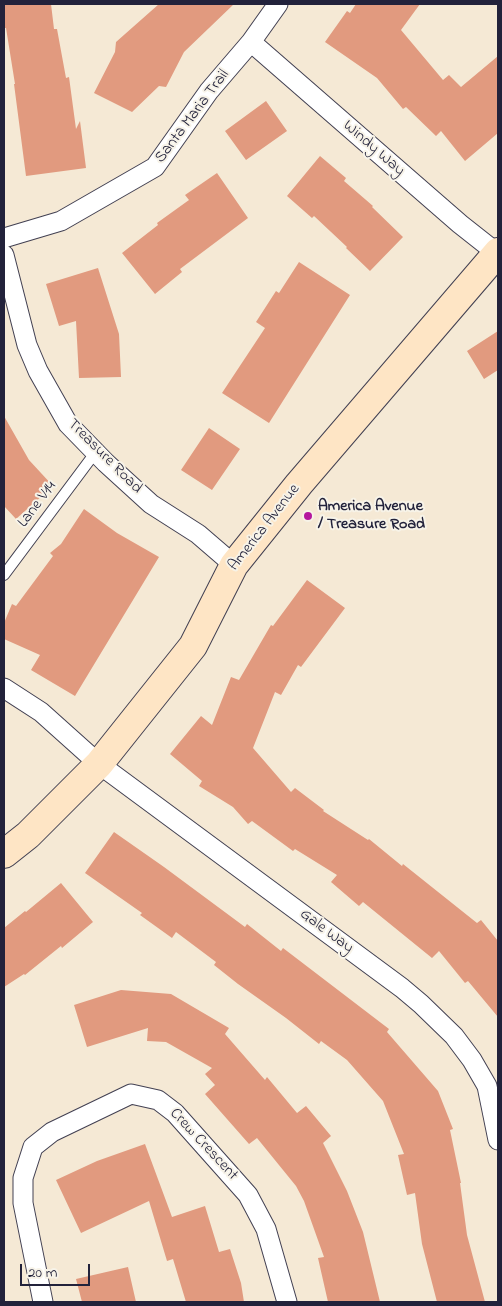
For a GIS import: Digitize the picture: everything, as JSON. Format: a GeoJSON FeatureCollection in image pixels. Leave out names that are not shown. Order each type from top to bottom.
{"type":"FeatureCollection","features":[{"type":"Feature","properties":{"kind":"street","name":"Santa Maria Trail"},"geometry":{"type":"LineString","coordinates":[[4,238],[61,221],[155,167],[209,92],[251,42],[278,4]]}},
{"type":"Feature","properties":{"kind":"street","name":"Windy Way"},"geometry":{"type":"LineString","coordinates":[[251,42],[460,224],[498,253]]}},
{"type":"Feature","properties":{"kind":"street","name":"America Avenue"},"geometry":{"type":"LineString","coordinates":[[4,854],[28,835],[99,764],[193,646],[234,565],[299,484],[498,253]]}},
{"type":"Feature","properties":{"kind":"street","name":"Treasure Road"},"geometry":{"type":"LineString","coordinates":[[4,255],[26,345],[38,371],[68,424],[95,453],[152,504],[198,534],[234,565]]}},
{"type":"Feature","properties":{"kind":"street","name":"Gale Way"},"geometry":{"type":"LineString","coordinates":[[4,688],[41,712],[99,764],[422,1004],[454,1036],[472,1060],[487,1086],[498,1140]]}},
{"type":"Feature","properties":{"kind":"street","name":"Crew Crescent"},"geometry":{"type":"LineString","coordinates":[[43,1302],[24,1203],[22,1178],[33,1147],[52,1132],[131,1094],[158,1100],[175,1113],[248,1195],[266,1229],[287,1302]]}},
{"type":"Feature","properties":{"kind":"lane","name":"Lane V14"},"geometry":{"type":"LineString","coordinates":[[4,575],[95,453]]}},
{"type":"Feature","properties":{"kind":"building"},"geometry":{"type":"Polygon","coordinates":[[[4,4],[51,4],[54,29],[57,29],[66,78],[69,77],[76,129],[80,121],[86,168],[26,176],[15,84],[6,28],[4,28],[4,4]]]}},
{"type":"Feature","properties":{"kind":"building"},"geometry":{"type":"Polygon","coordinates":[[[159,4],[234,4],[184,52],[166,87],[159,86],[132,112],[94,93],[115,52],[116,42],[159,4]]]}},
{"type":"Feature","properties":{"kind":"building"},"geometry":{"type":"Polygon","coordinates":[[[356,4],[420,4],[401,30],[443,80],[449,75],[461,87],[498,56],[498,133],[465,161],[441,131],[436,136],[406,107],[403,109],[377,78],[325,42],[347,11],[350,13],[356,4]]]}},
{"type":"Feature","properties":{"kind":"building"},"geometry":{"type":"Polygon","coordinates":[[[266,101],[287,131],[246,160],[225,131],[266,101]]]}},
{"type":"Feature","properties":{"kind":"building"},"geometry":{"type":"Polygon","coordinates":[[[320,156],[346,178],[344,181],[373,206],[403,237],[370,271],[314,216],[312,218],[287,196],[320,156]]]}},
{"type":"Feature","properties":{"kind":"building"},"geometry":{"type":"Polygon","coordinates":[[[217,173],[248,218],[180,269],[182,272],[155,294],[122,253],[158,225],[157,223],[189,200],[185,195],[217,173]]]}},
{"type":"Feature","properties":{"kind":"building"},"geometry":{"type":"Polygon","coordinates":[[[299,262],[350,295],[269,423],[222,393],[265,328],[256,322],[276,291],[279,293],[299,262]]]}},
{"type":"Feature","properties":{"kind":"building"},"geometry":{"type":"Polygon","coordinates":[[[98,268],[119,334],[121,377],[79,378],[76,321],[59,326],[46,284],[98,268]]]}},
{"type":"Feature","properties":{"kind":"building"},"geometry":{"type":"Polygon","coordinates":[[[498,331],[498,370],[484,379],[467,351],[498,331]]]}},
{"type":"Feature","properties":{"kind":"building"},"geometry":{"type":"Polygon","coordinates":[[[4,416],[29,460],[53,486],[16,519],[4,506],[4,416]]]}},
{"type":"Feature","properties":{"kind":"building"},"geometry":{"type":"Polygon","coordinates":[[[209,428],[240,449],[212,490],[181,470],[209,428]]]}},
{"type":"Feature","properties":{"kind":"building"},"geometry":{"type":"Polygon","coordinates":[[[84,509],[117,533],[159,557],[75,696],[31,670],[40,655],[4,639],[4,623],[12,604],[16,606],[53,556],[50,553],[61,544],[84,509]]]}},
{"type":"Feature","properties":{"kind":"building"},"geometry":{"type":"Polygon","coordinates":[[[307,580],[345,608],[301,667],[298,665],[281,695],[275,692],[253,748],[291,792],[295,788],[323,811],[369,839],[402,866],[403,864],[477,923],[481,920],[498,941],[498,1017],[468,981],[465,983],[439,951],[432,958],[363,902],[359,906],[331,882],[337,875],[295,849],[293,851],[252,821],[248,824],[233,807],[199,786],[202,781],[170,754],[201,716],[212,725],[231,677],[239,680],[271,625],[273,626],[307,580]]]}},
{"type":"Feature","properties":{"kind":"building"},"geometry":{"type":"Polygon","coordinates":[[[114,832],[245,927],[247,924],[281,951],[283,948],[389,1029],[387,1032],[438,1091],[453,1129],[450,1130],[461,1183],[467,1235],[485,1302],[437,1302],[422,1244],[415,1193],[407,1195],[398,1155],[404,1154],[383,1101],[347,1060],[321,1041],[319,1044],[238,984],[214,965],[216,962],[176,932],[172,938],[140,915],[142,913],[85,873],[114,832]]]}},
{"type":"Feature","properties":{"kind":"building"},"geometry":{"type":"Polygon","coordinates":[[[61,883],[93,922],[62,948],[61,946],[25,975],[4,987],[4,928],[61,883]]]}},
{"type":"Feature","properties":{"kind":"building"},"geometry":{"type":"Polygon","coordinates":[[[121,990],[171,994],[229,1028],[225,1034],[265,1080],[267,1077],[297,1113],[306,1106],[331,1136],[323,1143],[347,1191],[363,1232],[380,1302],[328,1302],[318,1258],[324,1257],[304,1201],[296,1186],[257,1138],[249,1144],[205,1094],[215,1085],[205,1074],[212,1068],[166,1042],[147,1041],[148,1028],[87,1047],[74,1005],[121,990]]]}},
{"type":"Feature","properties":{"kind":"building"},"geometry":{"type":"Polygon","coordinates":[[[145,1144],[172,1217],[205,1206],[219,1252],[230,1249],[241,1283],[244,1302],[186,1302],[173,1259],[167,1261],[149,1201],[81,1233],[56,1180],[97,1161],[145,1144]]]}},
{"type":"Feature","properties":{"kind":"building"},"geometry":{"type":"Polygon","coordinates":[[[128,1267],[136,1302],[82,1302],[76,1279],[128,1267]]]}},
{"type":"Feature","properties":{"kind":"place","name":"America Avenue / Treasure Road"},"geometry":{"type":"Point","coordinates":[308,516]}}]}
